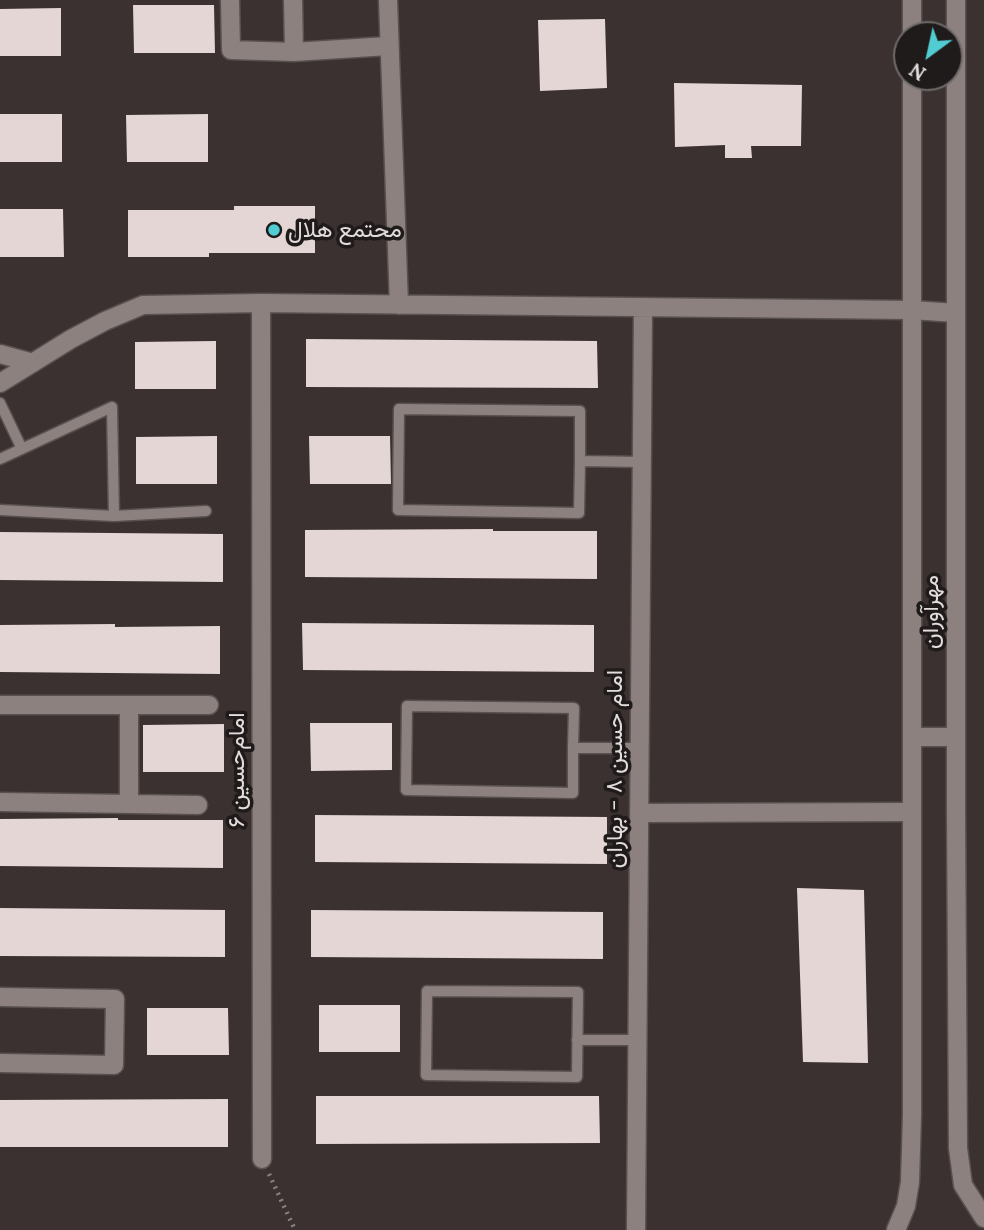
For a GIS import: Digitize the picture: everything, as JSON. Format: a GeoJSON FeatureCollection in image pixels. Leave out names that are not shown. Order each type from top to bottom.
{"type":"FeatureCollection","features":[{"type":"Feature","properties":{"kind":"street"},"geometry":{"type":"LineString","coordinates":[[230,0],[231,50],[294,52],[388,46]]}},
{"type":"Feature","properties":{"kind":"street"},"geometry":{"type":"LineString","coordinates":[[293,0],[294,52]]}},
{"type":"Feature","properties":{"kind":"street"},"geometry":{"type":"LineString","coordinates":[[388,0],[399,305]]}},
{"type":"Feature","properties":{"kind":"street"},"geometry":{"type":"LineString","coordinates":[[912,0],[912,21]]}},
{"type":"Feature","properties":{"kind":"street","name":"مهرآوران"},"geometry":{"type":"LineString","coordinates":[[956,0],[958,1148],[963,1185],[984,1218]]}},
{"type":"Feature","properties":{"kind":"street","name":"مهرآوران"},"geometry":{"type":"LineString","coordinates":[[896,1230],[906,1206],[911,1173],[912,91]]}},
{"type":"Feature","properties":{"kind":"street"},"geometry":{"type":"LineString","coordinates":[[0,383],[104,321],[143,305],[261,303],[912,310],[956,313]]}},
{"type":"Feature","properties":{"kind":"street","name":"امام‌حسین ۶"},"geometry":{"type":"LineString","coordinates":[[261,303],[262,1159]]}},
{"type":"Feature","properties":{"kind":"street","name":"امام حسین ۸ - بهاران"},"geometry":{"type":"LineString","coordinates":[[636,1230],[643,308]]}},
{"type":"Feature","properties":{"kind":"street"},"geometry":{"type":"LineString","coordinates":[[0,355],[33,363]]}},
{"type":"Feature","properties":{"kind":"street"},"geometry":{"type":"LineString","coordinates":[[0,705],[209,705]]}},
{"type":"Feature","properties":{"kind":"street"},"geometry":{"type":"LineString","coordinates":[[129,705],[129,804]]}},
{"type":"Feature","properties":{"kind":"street"},"geometry":{"type":"LineString","coordinates":[[912,737],[956,737]]}},
{"type":"Feature","properties":{"kind":"street"},"geometry":{"type":"LineString","coordinates":[[0,802],[198,805]]}},
{"type":"Feature","properties":{"kind":"street"},"geometry":{"type":"LineString","coordinates":[[639,813],[912,812]]}},
{"type":"Feature","properties":{"kind":"street"},"geometry":{"type":"LineString","coordinates":[[0,997],[115,999],[114,1065],[0,1063]]}},
{"type":"Feature","properties":{"kind":"lane"},"geometry":{"type":"LineString","coordinates":[[0,403],[22,449]]}},
{"type":"Feature","properties":{"kind":"lane"},"geometry":{"type":"LineString","coordinates":[[0,459],[112,407],[114,516]]}},
{"type":"Feature","properties":{"kind":"lane"},"geometry":{"type":"LineString","coordinates":[[399,409],[580,411],[580,461],[579,513],[398,510],[399,409]]}},
{"type":"Feature","properties":{"kind":"lane"},"geometry":{"type":"LineString","coordinates":[[580,461],[642,462]]}},
{"type":"Feature","properties":{"kind":"lane"},"geometry":{"type":"LineString","coordinates":[[0,510],[114,516],[206,511]]}},
{"type":"Feature","properties":{"kind":"lane"},"geometry":{"type":"LineString","coordinates":[[407,706],[574,708],[573,748],[573,793],[406,790],[407,706]]}},
{"type":"Feature","properties":{"kind":"lane"},"geometry":{"type":"LineString","coordinates":[[573,748],[640,748]]}},
{"type":"Feature","properties":{"kind":"lane"},"geometry":{"type":"LineString","coordinates":[[426,990],[578,992],[577,1040],[577,1077],[426,1075],[426,990]]}},
{"type":"Feature","properties":{"kind":"lane"},"geometry":{"type":"LineString","coordinates":[[577,1040],[637,1040]]}},
{"type":"Feature","properties":{"kind":"path"},"geometry":{"type":"LineString","coordinates":[[262,1159],[295,1230]]}},
{"type":"Feature","properties":{"kind":"building"},"geometry":{"type":"Polygon","coordinates":[[[133,5],[214,5],[215,53],[134,53],[133,5]]]}},
{"type":"Feature","properties":{"kind":"building"},"geometry":{"type":"Polygon","coordinates":[[[61,8],[61,56],[0,56],[0,9],[61,8]]]}},
{"type":"Feature","properties":{"kind":"building"},"geometry":{"type":"Polygon","coordinates":[[[605,19],[607,88],[540,91],[538,20],[605,19]]]}},
{"type":"Feature","properties":{"kind":"building"},"geometry":{"type":"Polygon","coordinates":[[[674,83],[802,85],[801,146],[751,146],[752,158],[725,158],[725,145],[675,147],[674,83]]]}},
{"type":"Feature","properties":{"kind":"building"},"geometry":{"type":"Polygon","coordinates":[[[0,114],[62,114],[62,162],[0,162],[0,114]]]}},
{"type":"Feature","properties":{"kind":"building"},"geometry":{"type":"Polygon","coordinates":[[[208,114],[208,162],[127,162],[126,115],[208,114]]]}},
{"type":"Feature","properties":{"kind":"building"},"geometry":{"type":"Polygon","coordinates":[[[234,206],[315,206],[315,253],[209,253],[209,257],[128,257],[128,210],[234,210],[234,206]]]}},
{"type":"Feature","properties":{"kind":"building"},"geometry":{"type":"Polygon","coordinates":[[[0,209],[63,209],[64,257],[0,257],[0,209]]]}},
{"type":"Feature","properties":{"kind":"building"},"geometry":{"type":"Polygon","coordinates":[[[306,339],[597,341],[598,388],[306,387],[306,339]]]}},
{"type":"Feature","properties":{"kind":"building"},"geometry":{"type":"Polygon","coordinates":[[[216,341],[216,389],[135,389],[135,342],[216,341]]]}},
{"type":"Feature","properties":{"kind":"building"},"geometry":{"type":"Polygon","coordinates":[[[217,436],[217,484],[136,484],[136,437],[217,436]]]}},
{"type":"Feature","properties":{"kind":"building"},"geometry":{"type":"Polygon","coordinates":[[[309,436],[390,436],[391,484],[310,484],[309,436]]]}},
{"type":"Feature","properties":{"kind":"building"},"geometry":{"type":"Polygon","coordinates":[[[305,530],[597,531],[597,579],[305,577],[305,530]]]}},
{"type":"Feature","properties":{"kind":"building"},"geometry":{"type":"Polygon","coordinates":[[[0,532],[223,534],[223,582],[0,580],[0,532]]]}},
{"type":"Feature","properties":{"kind":"building"},"geometry":{"type":"Polygon","coordinates":[[[302,623],[594,625],[594,672],[303,670],[302,623]]]}},
{"type":"Feature","properties":{"kind":"building"},"geometry":{"type":"Polygon","coordinates":[[[115,624],[115,627],[220,626],[220,674],[0,672],[0,625],[115,624]]]}},
{"type":"Feature","properties":{"kind":"building"},"geometry":{"type":"Polygon","coordinates":[[[310,723],[392,723],[392,770],[311,771],[310,723]]]}},
{"type":"Feature","properties":{"kind":"building"},"geometry":{"type":"Polygon","coordinates":[[[224,724],[224,772],[143,772],[143,725],[224,724]]]}},
{"type":"Feature","properties":{"kind":"building"},"geometry":{"type":"Polygon","coordinates":[[[315,815],[607,817],[607,864],[315,862],[315,815]]]}},
{"type":"Feature","properties":{"kind":"building"},"geometry":{"type":"Polygon","coordinates":[[[0,819],[223,820],[223,868],[0,866],[0,819]]]}},
{"type":"Feature","properties":{"kind":"building"},"geometry":{"type":"Polygon","coordinates":[[[797,888],[864,890],[868,1063],[803,1062],[797,888]]]}},
{"type":"Feature","properties":{"kind":"building"},"geometry":{"type":"Polygon","coordinates":[[[0,908],[225,910],[225,957],[0,956],[0,908]]]}},
{"type":"Feature","properties":{"kind":"building"},"geometry":{"type":"Polygon","coordinates":[[[311,910],[603,912],[603,959],[311,957],[311,910]]]}},
{"type":"Feature","properties":{"kind":"building"},"geometry":{"type":"Polygon","coordinates":[[[319,1005],[400,1005],[400,1052],[319,1052],[319,1005]]]}},
{"type":"Feature","properties":{"kind":"building"},"geometry":{"type":"Polygon","coordinates":[[[147,1008],[228,1008],[229,1055],[147,1055],[147,1008]]]}},
{"type":"Feature","properties":{"kind":"building"},"geometry":{"type":"Polygon","coordinates":[[[316,1096],[599,1096],[600,1143],[316,1144],[316,1096]]]}},
{"type":"Feature","properties":{"kind":"building"},"geometry":{"type":"Polygon","coordinates":[[[228,1099],[228,1147],[0,1147],[0,1100],[228,1099]]]}},
{"type":"Feature","properties":{"kind":"place","name":"محتمع هلال"},"geometry":{"type":"Point","coordinates":[274,230]}}]}
